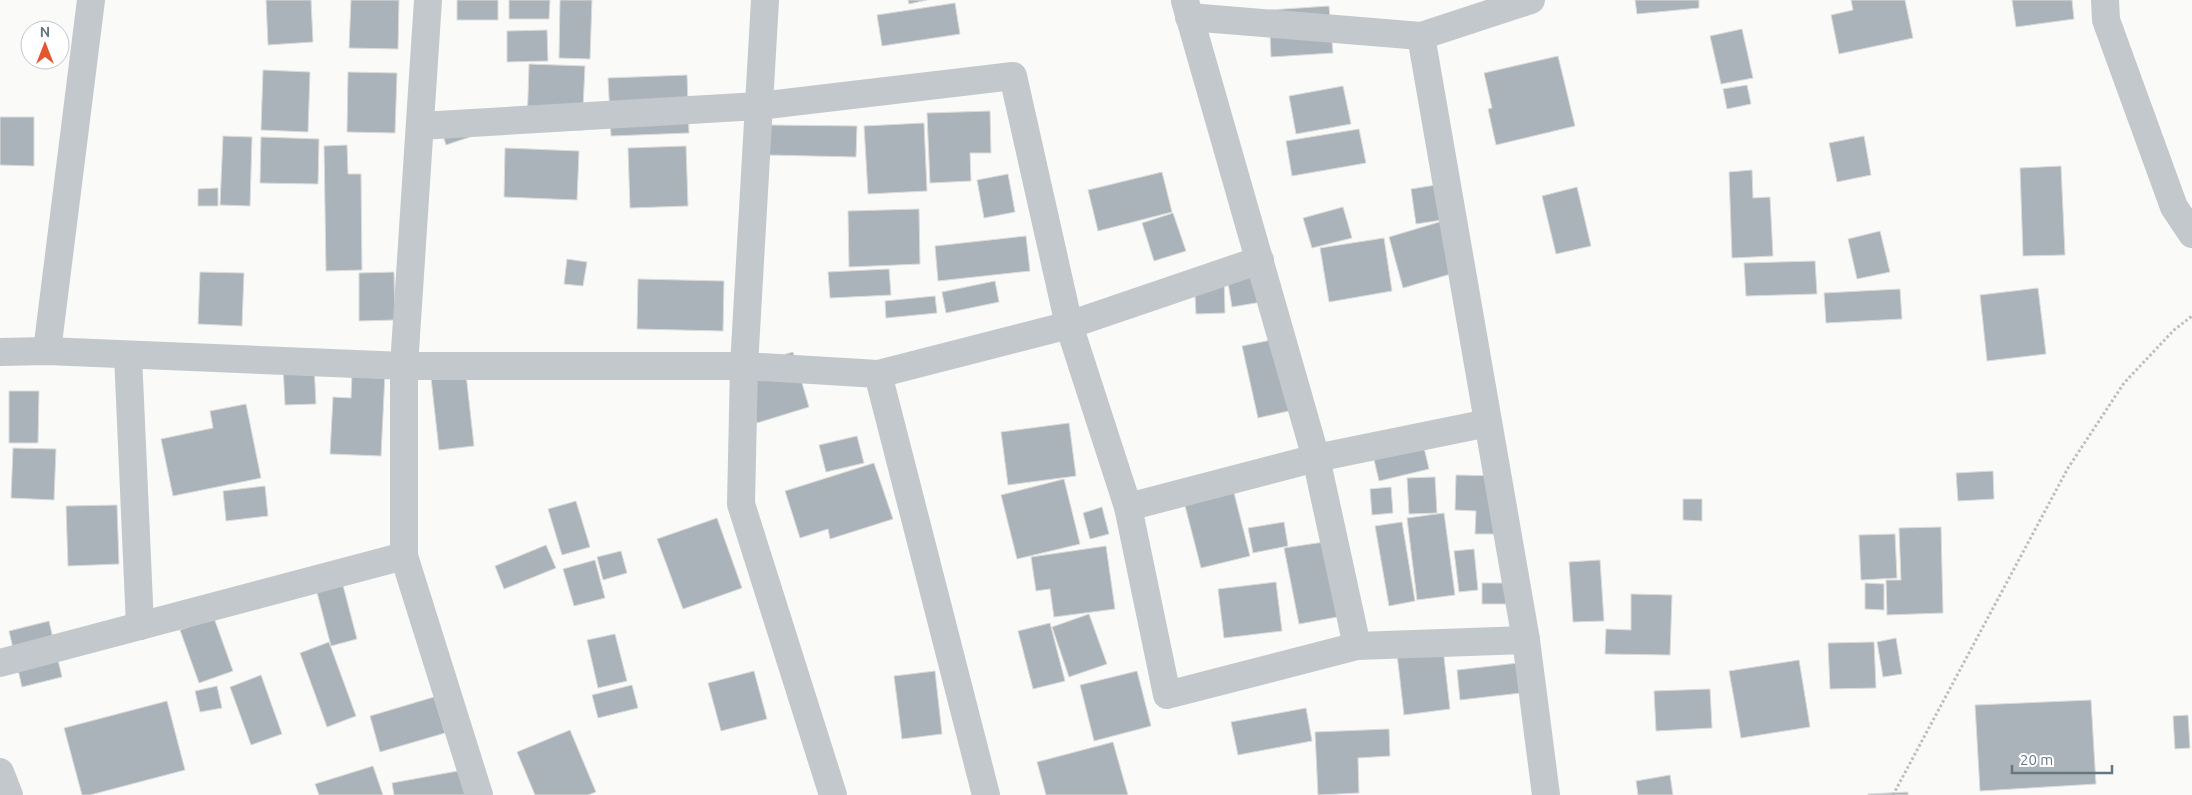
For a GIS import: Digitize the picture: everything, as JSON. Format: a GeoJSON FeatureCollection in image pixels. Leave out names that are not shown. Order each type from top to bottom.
{"type":"FeatureCollection","features":[{"type":"Feature","properties":{"kind":"street"},"geometry":{"type":"LineString","coordinates":[[46,351],[92,0]]}},
{"type":"Feature","properties":{"kind":"street"},"geometry":{"type":"LineString","coordinates":[[428,0],[404,366],[404,556],[479,795]]}},
{"type":"Feature","properties":{"kind":"street"},"geometry":{"type":"LineString","coordinates":[[765,0],[744,366],[741,504],[833,795]]}},
{"type":"Feature","properties":{"kind":"street"},"geometry":{"type":"LineString","coordinates":[[1357,646],[1316,458],[1187,8],[1421,36],[1531,0]]}},
{"type":"Feature","properties":{"kind":"street"},"geometry":{"type":"LineString","coordinates":[[2100,7],[2174,207],[2192,234]]}},
{"type":"Feature","properties":{"kind":"street"},"geometry":{"type":"LineString","coordinates":[[1421,36],[1526,640],[1546,795]]}},
{"type":"Feature","properties":{"kind":"street"},"geometry":{"type":"LineString","coordinates":[[420,126],[758,106],[1013,76],[1069,326],[1128,507],[1168,696],[1357,646],[1526,640]]}},
{"type":"Feature","properties":{"kind":"street"},"geometry":{"type":"LineString","coordinates":[[0,352],[46,351],[404,366],[744,366],[878,374],[1069,326],[1260,260]]}},
{"type":"Feature","properties":{"kind":"street"},"geometry":{"type":"LineString","coordinates":[[128,355],[140,626]]}},
{"type":"Feature","properties":{"kind":"street"},"geometry":{"type":"LineString","coordinates":[[878,374],[986,795]]}},
{"type":"Feature","properties":{"kind":"street"},"geometry":{"type":"LineString","coordinates":[[1128,507],[1316,458],[1488,423]]}},
{"type":"Feature","properties":{"kind":"street"},"geometry":{"type":"LineString","coordinates":[[0,663],[404,556]]}},
{"type":"Feature","properties":{"kind":"street"},"geometry":{"type":"LineString","coordinates":[[0,772],[9,795]]}},
{"type":"Feature","properties":{"kind":"path"},"geometry":{"type":"LineString","coordinates":[[1893,795],[2068,468],[2124,383],[2174,330],[2192,316]]}},
{"type":"Feature","properties":{"kind":"building"},"geometry":{"type":"Polygon","coordinates":[[[266,0],[311,0],[313,42],[268,45],[266,0]]]}},
{"type":"Feature","properties":{"kind":"building"},"geometry":{"type":"Polygon","coordinates":[[[351,0],[399,0],[398,49],[349,48],[351,0]]]}},
{"type":"Feature","properties":{"kind":"building"},"geometry":{"type":"Polygon","coordinates":[[[457,0],[498,0],[498,20],[457,20],[457,0]]]}},
{"type":"Feature","properties":{"kind":"building"},"geometry":{"type":"Polygon","coordinates":[[[509,0],[550,0],[549,19],[509,19],[509,0]]]}},
{"type":"Feature","properties":{"kind":"building"},"geometry":{"type":"Polygon","coordinates":[[[560,0],[592,0],[590,59],[559,58],[560,0]]]}},
{"type":"Feature","properties":{"kind":"building"},"geometry":{"type":"Polygon","coordinates":[[[908,0],[927,0],[909,4],[908,0]]]}},
{"type":"Feature","properties":{"kind":"building"},"geometry":{"type":"Polygon","coordinates":[[[1635,0],[1699,0],[1699,8],[1637,14],[1635,0]]]}},
{"type":"Feature","properties":{"kind":"building"},"geometry":{"type":"Polygon","coordinates":[[[1851,0],[1905,0],[1913,38],[1839,54],[1831,15],[1853,10],[1851,0]]]}},
{"type":"Feature","properties":{"kind":"building"},"geometry":{"type":"Polygon","coordinates":[[[2012,0],[2072,0],[2074,19],[2016,27],[2012,0]]]}},
{"type":"Feature","properties":{"kind":"building"},"geometry":{"type":"Polygon","coordinates":[[[955,3],[960,34],[882,46],[877,15],[955,3]]]}},
{"type":"Feature","properties":{"kind":"building"},"geometry":{"type":"Polygon","coordinates":[[[1329,6],[1333,53],[1271,57],[1269,10],[1329,6]]]}},
{"type":"Feature","properties":{"kind":"building"},"geometry":{"type":"Polygon","coordinates":[[[1742,29],[1753,78],[1721,84],[1710,36],[1742,29]]]}},
{"type":"Feature","properties":{"kind":"building"},"geometry":{"type":"Polygon","coordinates":[[[547,30],[548,61],[507,62],[507,31],[547,30]]]}},
{"type":"Feature","properties":{"kind":"building"},"geometry":{"type":"Polygon","coordinates":[[[1558,56],[1575,126],[1496,145],[1488,109],[1492,108],[1484,73],[1558,56]]]}},
{"type":"Feature","properties":{"kind":"building"},"geometry":{"type":"Polygon","coordinates":[[[529,64],[585,66],[582,130],[527,128],[529,64]]]}},
{"type":"Feature","properties":{"kind":"building"},"geometry":{"type":"Polygon","coordinates":[[[263,70],[310,72],[308,132],[261,130],[263,70]]]}},
{"type":"Feature","properties":{"kind":"building"},"geometry":{"type":"Polygon","coordinates":[[[348,72],[397,73],[395,133],[347,132],[348,72]]]}},
{"type":"Feature","properties":{"kind":"building"},"geometry":{"type":"Polygon","coordinates":[[[687,75],[689,133],[611,136],[608,78],[687,75]]]}},
{"type":"Feature","properties":{"kind":"building"},"geometry":{"type":"Polygon","coordinates":[[[1747,85],[1751,104],[1727,109],[1723,89],[1747,85]]]}},
{"type":"Feature","properties":{"kind":"building"},"geometry":{"type":"Polygon","coordinates":[[[1343,86],[1351,124],[1296,134],[1289,96],[1343,86]]]}},
{"type":"Feature","properties":{"kind":"building"},"geometry":{"type":"Polygon","coordinates":[[[990,111],[991,153],[970,153],[971,181],[930,183],[927,113],[990,111]]]}},
{"type":"Feature","properties":{"kind":"building"},"geometry":{"type":"Polygon","coordinates":[[[0,117],[34,117],[34,166],[0,165],[0,117]]]}},
{"type":"Feature","properties":{"kind":"building"},"geometry":{"type":"Polygon","coordinates":[[[464,118],[470,137],[446,145],[440,126],[464,118]]]}},
{"type":"Feature","properties":{"kind":"building"},"geometry":{"type":"Polygon","coordinates":[[[924,123],[927,191],[868,194],[864,126],[924,123]]]}},
{"type":"Feature","properties":{"kind":"building"},"geometry":{"type":"Polygon","coordinates":[[[769,125],[857,126],[856,157],[769,155],[769,125]]]}},
{"type":"Feature","properties":{"kind":"building"},"geometry":{"type":"Polygon","coordinates":[[[1359,129],[1366,163],[1292,176],[1286,141],[1359,129]]]}},
{"type":"Feature","properties":{"kind":"building"},"geometry":{"type":"Polygon","coordinates":[[[223,136],[252,137],[250,206],[220,205],[223,136]]]}},
{"type":"Feature","properties":{"kind":"building"},"geometry":{"type":"Polygon","coordinates":[[[1864,136],[1871,175],[1837,182],[1829,143],[1864,136]]]}},
{"type":"Feature","properties":{"kind":"building"},"geometry":{"type":"Polygon","coordinates":[[[261,137],[319,139],[318,184],[260,183],[261,137]]]}},
{"type":"Feature","properties":{"kind":"building"},"geometry":{"type":"Polygon","coordinates":[[[347,145],[348,174],[361,174],[362,270],[326,271],[324,146],[347,145]]]}},
{"type":"Feature","properties":{"kind":"building"},"geometry":{"type":"Polygon","coordinates":[[[686,146],[688,206],[630,208],[628,148],[686,146]]]}},
{"type":"Feature","properties":{"kind":"building"},"geometry":{"type":"Polygon","coordinates":[[[505,148],[579,151],[577,200],[504,197],[505,148]]]}},
{"type":"Feature","properties":{"kind":"building"},"geometry":{"type":"Polygon","coordinates":[[[2061,166],[2065,255],[2023,256],[2020,168],[2061,166]]]}},
{"type":"Feature","properties":{"kind":"building"},"geometry":{"type":"Polygon","coordinates":[[[1752,170],[1753,198],[1770,197],[1773,256],[1732,258],[1729,172],[1752,170]]]}},
{"type":"Feature","properties":{"kind":"building"},"geometry":{"type":"Polygon","coordinates":[[[1162,172],[1172,212],[1098,231],[1088,190],[1162,172]]]}},
{"type":"Feature","properties":{"kind":"building"},"geometry":{"type":"Polygon","coordinates":[[[1008,174],[1015,212],[984,218],[977,180],[1008,174]]]}},
{"type":"Feature","properties":{"kind":"building"},"geometry":{"type":"Polygon","coordinates":[[[1436,185],[1442,220],[1416,224],[1411,189],[1436,185]]]}},
{"type":"Feature","properties":{"kind":"building"},"geometry":{"type":"Polygon","coordinates":[[[1577,187],[1591,246],[1556,254],[1542,196],[1577,187]]]}},
{"type":"Feature","properties":{"kind":"building"},"geometry":{"type":"Polygon","coordinates":[[[218,188],[218,206],[198,206],[198,189],[218,188]]]}},
{"type":"Feature","properties":{"kind":"building"},"geometry":{"type":"Polygon","coordinates":[[[1343,207],[1352,238],[1312,248],[1303,218],[1343,207]]]}},
{"type":"Feature","properties":{"kind":"building"},"geometry":{"type":"Polygon","coordinates":[[[919,209],[920,264],[849,267],[848,211],[919,209]]]}},
{"type":"Feature","properties":{"kind":"building"},"geometry":{"type":"Polygon","coordinates":[[[1173,213],[1186,251],[1154,261],[1142,223],[1173,213]]]}},
{"type":"Feature","properties":{"kind":"building"},"geometry":{"type":"Polygon","coordinates":[[[1446,220],[1461,271],[1403,288],[1389,237],[1446,220]]]}},
{"type":"Feature","properties":{"kind":"building"},"geometry":{"type":"Polygon","coordinates":[[[1880,231],[1890,272],[1857,279],[1848,239],[1880,231]]]}},
{"type":"Feature","properties":{"kind":"building"},"geometry":{"type":"Polygon","coordinates":[[[1026,236],[1030,271],[938,281],[935,246],[1026,236]]]}},
{"type":"Feature","properties":{"kind":"building"},"geometry":{"type":"Polygon","coordinates":[[[1384,238],[1392,291],[1329,302],[1320,248],[1384,238]]]}},
{"type":"Feature","properties":{"kind":"building"},"geometry":{"type":"Polygon","coordinates":[[[567,259],[587,262],[583,286],[564,284],[567,259]]]}},
{"type":"Feature","properties":{"kind":"building"},"geometry":{"type":"Polygon","coordinates":[[[1815,261],[1817,294],[1746,296],[1744,263],[1815,261]]]}},
{"type":"Feature","properties":{"kind":"building"},"geometry":{"type":"Polygon","coordinates":[[[889,269],[891,295],[830,298],[828,272],[889,269]]]}},
{"type":"Feature","properties":{"kind":"building"},"geometry":{"type":"Polygon","coordinates":[[[1267,269],[1273,300],[1232,307],[1227,277],[1267,269]]]}},
{"type":"Feature","properties":{"kind":"building"},"geometry":{"type":"Polygon","coordinates":[[[200,272],[244,273],[242,326],[198,324],[200,272]]]}},
{"type":"Feature","properties":{"kind":"building"},"geometry":{"type":"Polygon","coordinates":[[[394,272],[395,320],[359,321],[359,273],[394,272]]]}},
{"type":"Feature","properties":{"kind":"building"},"geometry":{"type":"Polygon","coordinates":[[[1224,275],[1225,313],[1196,314],[1194,276],[1224,275]]]}},
{"type":"Feature","properties":{"kind":"building"},"geometry":{"type":"Polygon","coordinates":[[[638,279],[724,281],[723,331],[637,329],[638,279]]]}},
{"type":"Feature","properties":{"kind":"building"},"geometry":{"type":"Polygon","coordinates":[[[995,281],[999,302],[946,313],[942,292],[995,281]]]}},
{"type":"Feature","properties":{"kind":"building"},"geometry":{"type":"Polygon","coordinates":[[[2038,288],[2046,354],[1987,361],[1980,295],[2038,288]]]}},
{"type":"Feature","properties":{"kind":"building"},"geometry":{"type":"Polygon","coordinates":[[[1900,289],[1902,319],[1826,323],[1824,293],[1900,289]]]}},
{"type":"Feature","properties":{"kind":"building"},"geometry":{"type":"Polygon","coordinates":[[[935,296],[937,313],[886,318],[885,301],[935,296]]]}},
{"type":"Feature","properties":{"kind":"building"},"geometry":{"type":"Polygon","coordinates":[[[1276,339],[1293,410],[1258,418],[1242,346],[1276,339]]]}},
{"type":"Feature","properties":{"kind":"building"},"geometry":{"type":"Polygon","coordinates":[[[793,352],[809,407],[757,423],[741,367],[793,352]]]}},
{"type":"Feature","properties":{"kind":"building"},"geometry":{"type":"Polygon","coordinates":[[[314,364],[316,404],[285,405],[283,365],[314,364]]]}},
{"type":"Feature","properties":{"kind":"building"},"geometry":{"type":"Polygon","coordinates":[[[465,365],[474,446],[439,450],[430,369],[465,365]]]}},
{"type":"Feature","properties":{"kind":"building"},"geometry":{"type":"Polygon","coordinates":[[[352,373],[385,374],[381,456],[330,454],[333,397],[351,398],[352,373]]]}},
{"type":"Feature","properties":{"kind":"building"},"geometry":{"type":"Polygon","coordinates":[[[9,391],[39,391],[38,443],[9,443],[9,391]]]}},
{"type":"Feature","properties":{"kind":"building"},"geometry":{"type":"Polygon","coordinates":[[[246,404],[261,478],[173,496],[161,439],[213,428],[210,411],[246,404]]]}},
{"type":"Feature","properties":{"kind":"building"},"geometry":{"type":"Polygon","coordinates":[[[1069,423],[1076,476],[1008,485],[1001,432],[1069,423]]]}},
{"type":"Feature","properties":{"kind":"building"},"geometry":{"type":"Polygon","coordinates":[[[857,436],[864,463],[826,472],[819,445],[857,436]]]}},
{"type":"Feature","properties":{"kind":"building"},"geometry":{"type":"Polygon","coordinates":[[[1422,439],[1429,469],[1379,481],[1372,451],[1422,439]]]}},
{"type":"Feature","properties":{"kind":"building"},"geometry":{"type":"Polygon","coordinates":[[[13,448],[56,449],[54,500],[11,498],[13,448]]]}},
{"type":"Feature","properties":{"kind":"building"},"geometry":{"type":"Polygon","coordinates":[[[874,463],[893,519],[830,539],[828,529],[800,538],[785,491],[874,463]]]}},
{"type":"Feature","properties":{"kind":"building"},"geometry":{"type":"Polygon","coordinates":[[[1993,471],[1994,499],[1958,501],[1956,473],[1993,471]]]}},
{"type":"Feature","properties":{"kind":"building"},"geometry":{"type":"Polygon","coordinates":[[[1456,475],[1505,476],[1503,534],[1475,534],[1476,511],[1455,510],[1456,475]]]}},
{"type":"Feature","properties":{"kind":"building"},"geometry":{"type":"Polygon","coordinates":[[[1435,477],[1437,513],[1409,514],[1407,478],[1435,477]]]}},
{"type":"Feature","properties":{"kind":"building"},"geometry":{"type":"Polygon","coordinates":[[[1064,479],[1080,544],[1017,559],[1001,495],[1064,479]]]}},
{"type":"Feature","properties":{"kind":"building"},"geometry":{"type":"Polygon","coordinates":[[[1232,485],[1250,556],[1201,568],[1183,498],[1232,485]]]}},
{"type":"Feature","properties":{"kind":"building"},"geometry":{"type":"Polygon","coordinates":[[[265,486],[268,516],[226,521],[223,491],[265,486]]]}},
{"type":"Feature","properties":{"kind":"building"},"geometry":{"type":"Polygon","coordinates":[[[1391,487],[1393,513],[1372,515],[1370,489],[1391,487]]]}},
{"type":"Feature","properties":{"kind":"building"},"geometry":{"type":"Polygon","coordinates":[[[1683,499],[1702,499],[1702,521],[1683,520],[1683,499]]]}},
{"type":"Feature","properties":{"kind":"building"},"geometry":{"type":"Polygon","coordinates":[[[576,501],[590,547],[562,555],[548,509],[576,501]]]}},
{"type":"Feature","properties":{"kind":"building"},"geometry":{"type":"Polygon","coordinates":[[[117,505],[119,564],[68,566],[66,506],[117,505]]]}},
{"type":"Feature","properties":{"kind":"building"},"geometry":{"type":"Polygon","coordinates":[[[1102,507],[1109,534],[1090,539],[1083,513],[1102,507]]]}},
{"type":"Feature","properties":{"kind":"building"},"geometry":{"type":"Polygon","coordinates":[[[1444,513],[1455,595],[1417,600],[1407,518],[1444,513]]]}},
{"type":"Feature","properties":{"kind":"building"},"geometry":{"type":"Polygon","coordinates":[[[717,518],[742,588],[683,609],[657,539],[717,518]]]}},
{"type":"Feature","properties":{"kind":"building"},"geometry":{"type":"Polygon","coordinates":[[[1284,522],[1288,546],[1253,553],[1248,528],[1284,522]]]}},
{"type":"Feature","properties":{"kind":"building"},"geometry":{"type":"Polygon","coordinates":[[[1402,522],[1415,601],[1389,606],[1375,526],[1402,522]]]}},
{"type":"Feature","properties":{"kind":"building"},"geometry":{"type":"Polygon","coordinates":[[[1941,527],[1943,613],[1887,615],[1886,580],[1901,580],[1899,528],[1941,527]]]}},
{"type":"Feature","properties":{"kind":"building"},"geometry":{"type":"Polygon","coordinates":[[[1895,534],[1897,578],[1861,580],[1859,535],[1895,534]]]}},
{"type":"Feature","properties":{"kind":"building"},"geometry":{"type":"Polygon","coordinates":[[[1324,542],[1337,617],[1299,624],[1284,548],[1324,542]]]}},
{"type":"Feature","properties":{"kind":"building"},"geometry":{"type":"Polygon","coordinates":[[[546,545],[556,568],[504,589],[495,566],[546,545]]]}},
{"type":"Feature","properties":{"kind":"building"},"geometry":{"type":"Polygon","coordinates":[[[1106,546],[1115,609],[1054,617],[1050,589],[1036,591],[1031,557],[1106,546]]]}},
{"type":"Feature","properties":{"kind":"building"},"geometry":{"type":"Polygon","coordinates":[[[1474,549],[1478,590],[1459,592],[1454,551],[1474,549]]]}},
{"type":"Feature","properties":{"kind":"building"},"geometry":{"type":"Polygon","coordinates":[[[621,551],[627,573],[603,580],[597,557],[621,551]]]}},
{"type":"Feature","properties":{"kind":"building"},"geometry":{"type":"Polygon","coordinates":[[[595,560],[605,598],[574,606],[563,569],[595,560]]]}},
{"type":"Feature","properties":{"kind":"building"},"geometry":{"type":"Polygon","coordinates":[[[1600,560],[1604,621],[1573,622],[1569,562],[1600,560]]]}},
{"type":"Feature","properties":{"kind":"building"},"geometry":{"type":"Polygon","coordinates":[[[340,574],[357,639],[331,646],[314,581],[340,574]]]}},
{"type":"Feature","properties":{"kind":"building"},"geometry":{"type":"Polygon","coordinates":[[[1276,582],[1282,631],[1224,638],[1218,589],[1276,582]]]}},
{"type":"Feature","properties":{"kind":"building"},"geometry":{"type":"Polygon","coordinates":[[[1482,583],[1511,583],[1511,604],[1482,604],[1482,583]]]}},
{"type":"Feature","properties":{"kind":"building"},"geometry":{"type":"Polygon","coordinates":[[[1865,583],[1884,584],[1884,610],[1865,609],[1865,583]]]}},
{"type":"Feature","properties":{"kind":"building"},"geometry":{"type":"Polygon","coordinates":[[[1631,594],[1672,595],[1670,655],[1605,654],[1606,629],[1631,630],[1631,594]]]}},
{"type":"Feature","properties":{"kind":"building"},"geometry":{"type":"Polygon","coordinates":[[[1089,614],[1107,664],[1069,677],[1052,627],[1089,614]]]}},
{"type":"Feature","properties":{"kind":"building"},"geometry":{"type":"Polygon","coordinates":[[[214,618],[233,671],[199,683],[180,630],[214,618]]]}},
{"type":"Feature","properties":{"kind":"building"},"geometry":{"type":"Polygon","coordinates":[[[49,621],[62,677],[22,687],[9,631],[49,621]]]}},
{"type":"Feature","properties":{"kind":"building"},"geometry":{"type":"Polygon","coordinates":[[[1050,623],[1065,681],[1033,689],[1018,631],[1050,623]]]}},
{"type":"Feature","properties":{"kind":"building"},"geometry":{"type":"Polygon","coordinates":[[[615,634],[627,681],[598,688],[587,640],[615,634]]]}},
{"type":"Feature","properties":{"kind":"building"},"geometry":{"type":"Polygon","coordinates":[[[1896,638],[1902,674],[1883,677],[1877,642],[1896,638]]]}},
{"type":"Feature","properties":{"kind":"building"},"geometry":{"type":"Polygon","coordinates":[[[1442,640],[1450,709],[1404,715],[1396,645],[1442,640]]]}},
{"type":"Feature","properties":{"kind":"building"},"geometry":{"type":"Polygon","coordinates":[[[329,642],[356,716],[327,727],[300,653],[329,642]]]}},
{"type":"Feature","properties":{"kind":"building"},"geometry":{"type":"Polygon","coordinates":[[[1874,642],[1876,688],[1830,689],[1828,643],[1874,642]]]}},
{"type":"Feature","properties":{"kind":"building"},"geometry":{"type":"Polygon","coordinates":[[[1799,660],[1810,727],[1741,738],[1729,671],[1799,660]]]}},
{"type":"Feature","properties":{"kind":"building"},"geometry":{"type":"Polygon","coordinates":[[[1527,662],[1530,692],[1460,700],[1457,670],[1527,662]]]}},
{"type":"Feature","properties":{"kind":"building"},"geometry":{"type":"Polygon","coordinates":[[[754,671],[767,719],[721,731],[708,683],[754,671]]]}},
{"type":"Feature","properties":{"kind":"building"},"geometry":{"type":"Polygon","coordinates":[[[935,671],[942,734],[902,739],[894,676],[935,671]]]}},
{"type":"Feature","properties":{"kind":"building"},"geometry":{"type":"Polygon","coordinates":[[[1137,671],[1151,726],[1094,741],[1080,685],[1137,671]]]}},
{"type":"Feature","properties":{"kind":"building"},"geometry":{"type":"Polygon","coordinates":[[[261,675],[282,734],[251,745],[230,687],[261,675]]]}},
{"type":"Feature","properties":{"kind":"building"},"geometry":{"type":"Polygon","coordinates":[[[632,685],[638,708],[598,718],[592,695],[632,685]]]}},
{"type":"Feature","properties":{"kind":"building"},"geometry":{"type":"Polygon","coordinates":[[[217,686],[222,708],[200,712],[195,691],[217,686]]]}},
{"type":"Feature","properties":{"kind":"building"},"geometry":{"type":"Polygon","coordinates":[[[1710,689],[1712,728],[1656,731],[1654,691],[1710,689]]]}},
{"type":"Feature","properties":{"kind":"building"},"geometry":{"type":"Polygon","coordinates":[[[434,697],[445,733],[380,752],[370,716],[434,697]]]}},
{"type":"Feature","properties":{"kind":"building"},"geometry":{"type":"Polygon","coordinates":[[[2091,700],[2096,784],[1980,791],[1975,705],[2091,700]]]}},
{"type":"Feature","properties":{"kind":"building"},"geometry":{"type":"Polygon","coordinates":[[[167,701],[185,770],[90,795],[82,795],[64,728],[167,701]]]}},
{"type":"Feature","properties":{"kind":"building"},"geometry":{"type":"Polygon","coordinates":[[[1306,708],[1312,741],[1238,755],[1231,722],[1306,708]]]}},
{"type":"Feature","properties":{"kind":"building"},"geometry":{"type":"Polygon","coordinates":[[[2188,715],[2190,748],[2175,749],[2173,716],[2188,715]]]}},
{"type":"Feature","properties":{"kind":"building"},"geometry":{"type":"Polygon","coordinates":[[[1389,729],[1390,756],[1358,758],[1359,793],[1318,795],[1315,732],[1389,729]]]}},
{"type":"Feature","properties":{"kind":"building"},"geometry":{"type":"Polygon","coordinates":[[[570,730],[596,792],[588,795],[535,795],[517,752],[570,730]]]}},
{"type":"Feature","properties":{"kind":"building"},"geometry":{"type":"Polygon","coordinates":[[[1113,742],[1128,795],[1046,795],[1037,762],[1113,742]]]}},
{"type":"Feature","properties":{"kind":"building"},"geometry":{"type":"Polygon","coordinates":[[[373,766],[383,795],[319,795],[315,784],[373,766]]]}},
{"type":"Feature","properties":{"kind":"building"},"geometry":{"type":"Polygon","coordinates":[[[463,770],[467,795],[394,795],[392,783],[463,770]]]}},
{"type":"Feature","properties":{"kind":"building"},"geometry":{"type":"Polygon","coordinates":[[[1670,775],[1673,795],[1638,795],[1636,781],[1670,775]]]}},
{"type":"Feature","properties":{"kind":"building"},"geometry":{"type":"Polygon","coordinates":[[[1908,792],[1908,795],[1868,795],[1868,794],[1908,792]]]}}]}
